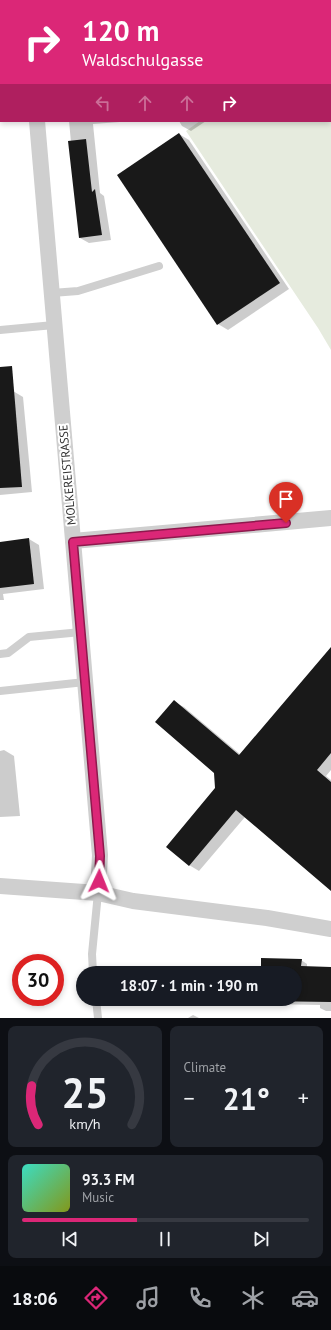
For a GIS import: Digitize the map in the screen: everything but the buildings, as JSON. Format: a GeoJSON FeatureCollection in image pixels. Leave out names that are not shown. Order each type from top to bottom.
{"type":"FeatureCollection","features":[{"type":"Feature","properties":{"kind":"street","name":"MOLKEREISTRASSE"},"geometry":{"type":"LineString","coordinates":[[36,122],[100,856],[98,893]]}},
{"type":"Feature","properties":{"kind":"street"},"geometry":{"type":"LineString","coordinates":[[73,542],[331,518]]}},
{"type":"Feature","properties":{"kind":"street"},"geometry":{"type":"LineString","coordinates":[[0,886],[98,893],[133,901],[267,918],[331,929]]}},
{"type":"Feature","properties":{"kind":"lane"},"geometry":{"type":"LineString","coordinates":[[52,293],[78,291],[159,266]]}},
{"type":"Feature","properties":{"kind":"lane"},"geometry":{"type":"LineString","coordinates":[[0,330],[54,325]]}},
{"type":"Feature","properties":{"kind":"lane"},"geometry":{"type":"LineString","coordinates":[[0,654],[8,653],[29,637],[81,632]]}},
{"type":"Feature","properties":{"kind":"lane"},"geometry":{"type":"LineString","coordinates":[[0,691],[85,682]]}},
{"type":"Feature","properties":{"kind":"lane","name":"MOLKEREISTRASSE"},"geometry":{"type":"LineString","coordinates":[[93,966],[92,954],[98,893]]}},
{"type":"Feature","properties":{"kind":"lane"},"geometry":{"type":"LineString","coordinates":[[97,1006],[98,1018]]}},
{"type":"Feature","properties":{"kind":"shaded area"},"geometry":{"type":"Polygon","coordinates":[[[199,122],[331,122],[331,350],[318,328],[186,131],[199,122]]]}},
{"type":"Feature","properties":{"kind":"route"},"geometry":{"type":"LineString","coordinates":[[99,881],[100,856],[73,542],[286,523]]}}]}
